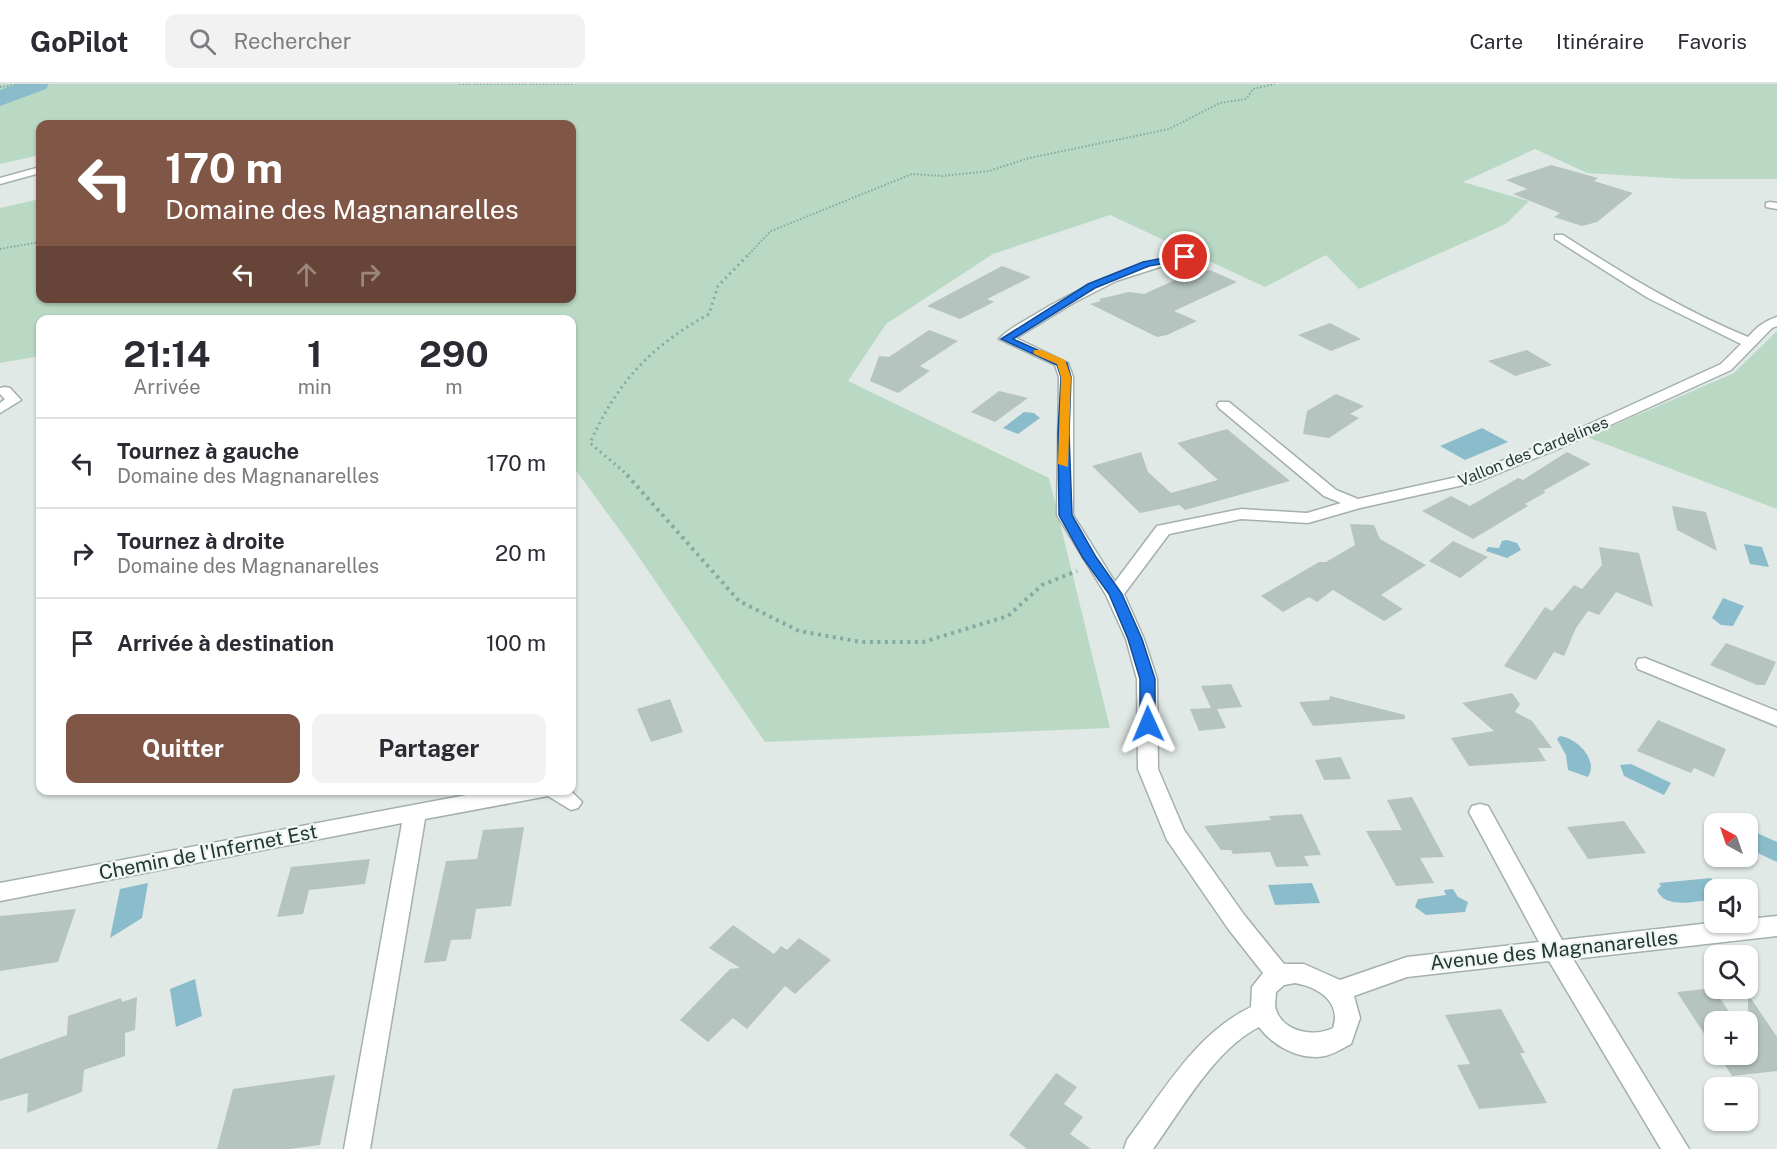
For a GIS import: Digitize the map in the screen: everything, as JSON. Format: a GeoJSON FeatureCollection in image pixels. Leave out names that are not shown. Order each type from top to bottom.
{"type":"FeatureCollection","features":[{"type":"Feature","properties":{"kind":"street"},"geometry":{"type":"LineString","coordinates":[[0,181],[36,171]]}},
{"type":"Feature","properties":{"kind":"street"},"geometry":{"type":"LineString","coordinates":[[1559,237],[1603,266],[1688,314],[1751,343]]}},
{"type":"Feature","properties":{"kind":"street"},"geometry":{"type":"LineString","coordinates":[[1185,257],[1146,264],[1092,286],[1006,339],[1061,363],[1066,377],[1065,515],[1115,594],[1135,639],[1148,679],[1148,770],[1175,834],[1237,923],[1278,975]]}},
{"type":"Feature","properties":{"kind":"street","name":"Vallon des Cardelines"},"geometry":{"type":"LineString","coordinates":[[1115,594],[1163,530],[1240,514],[1308,518],[1357,504],[1471,479],[1555,445],[1726,367],[1767,325],[1777,321]]}},
{"type":"Feature","properties":{"kind":"street"},"geometry":{"type":"LineString","coordinates":[[0,409],[14,400],[5,391]]}},
{"type":"Feature","properties":{"kind":"street"},"geometry":{"type":"LineString","coordinates":[[1224,405],[1330,494],[1357,504]]}},
{"type":"Feature","properties":{"kind":"street"},"geometry":{"type":"LineString","coordinates":[[1645,664],[1777,719]]}},
{"type":"Feature","properties":{"kind":"street","name":"Chemin de l'Infernet Est"},"geometry":{"type":"LineString","coordinates":[[0,892],[514,795]]}},
{"type":"Feature","properties":{"kind":"street"},"geometry":{"type":"LineString","coordinates":[[357,1149],[415,812]]}},
{"type":"Feature","properties":{"kind":"street"},"geometry":{"type":"LineString","coordinates":[[1480,812],[1554,950],[1676,1149]]}},
{"type":"Feature","properties":{"kind":"street","name":"Avenue des Magnanarelles"},"geometry":{"type":"LineString","coordinates":[[1335,992],[1407,966],[1777,926]]}},
{"type":"Feature","properties":{"kind":"street"},"geometry":{"type":"LineString","coordinates":[[1311,974],[1327,983],[1335,992],[1346,1004],[1348,1018],[1342,1036],[1324,1045],[1297,1043],[1276,1030],[1263,1013],[1264,987],[1278,975],[1311,974]]}},
{"type":"Feature","properties":{"kind":"street"},"geometry":{"type":"LineString","coordinates":[[1137,1149],[1198,1065],[1238,1025],[1263,1013]]}},
{"type":"Feature","properties":{"kind":"path"},"geometry":{"type":"LineString","coordinates":[[0,87],[19,84]]}},
{"type":"Feature","properties":{"kind":"path"},"geometry":{"type":"LineString","coordinates":[[459,84],[505,86],[574,84]]}},
{"type":"Feature","properties":{"kind":"path"},"geometry":{"type":"LineString","coordinates":[[1096,567],[1081,569],[1042,585],[1008,616],[923,642],[861,642],[799,631],[739,601],[650,498],[614,461],[590,443],[598,423],[614,397],[669,337],[709,314],[718,286],[771,231],[912,174],[942,176],[989,171],[1029,158],[1169,129],[1220,104],[1246,99],[1252,89],[1275,84]]}},
{"type":"Feature","properties":{"kind":"path"},"geometry":{"type":"LineString","coordinates":[[0,249],[36,243]]}},
{"type":"Feature","properties":{"kind":"green space"},"geometry":{"type":"Polygon","coordinates":[[[0,84],[1777,84],[1777,179],[1685,179],[1587,173],[1535,149],[1463,182],[1529,201],[1506,224],[1359,289],[1326,255],[1265,287],[1110,215],[993,254],[886,324],[848,381],[1049,478],[1110,728],[765,742],[632,547],[576,470],[576,315],[36,315],[36,357],[0,363],[0,208],[36,200],[36,303],[576,303],[576,120],[36,120],[36,156],[0,164],[0,84]]]}},
{"type":"Feature","properties":{"kind":"green space"},"geometry":{"type":"Polygon","coordinates":[[[1777,331],[1777,509],[1587,437],[1734,373],[1777,331]]]}},
{"type":"Feature","properties":{"kind":"water"},"geometry":{"type":"Polygon","coordinates":[[[1024,412],[1034,413],[1040,418],[1018,434],[1003,428],[1024,412]]]}},
{"type":"Feature","properties":{"kind":"water"},"geometry":{"type":"Polygon","coordinates":[[[1482,428],[1508,442],[1465,460],[1440,446],[1482,428]]]}},
{"type":"Feature","properties":{"kind":"water"},"geometry":{"type":"Polygon","coordinates":[[[1502,541],[1517,543],[1521,550],[1507,558],[1486,551],[1488,547],[1499,548],[1502,541]]]}},
{"type":"Feature","properties":{"kind":"water"},"geometry":{"type":"Polygon","coordinates":[[[1744,544],[1762,547],[1769,567],[1750,564],[1744,544]]]}},
{"type":"Feature","properties":{"kind":"water"},"geometry":{"type":"Polygon","coordinates":[[[1723,598],[1744,606],[1733,626],[1721,625],[1712,618],[1723,598]]]}},
{"type":"Feature","properties":{"kind":"water"},"geometry":{"type":"Polygon","coordinates":[[[1560,736],[1573,741],[1584,751],[1591,764],[1588,777],[1568,770],[1566,755],[1557,739],[1560,736]]]}},
{"type":"Feature","properties":{"kind":"water"},"geometry":{"type":"Polygon","coordinates":[[[1631,764],[1671,783],[1664,795],[1624,776],[1620,765],[1631,764]]]}},
{"type":"Feature","properties":{"kind":"water"},"geometry":{"type":"Polygon","coordinates":[[[1758,833],[1777,842],[1777,862],[1758,853],[1758,833]]]}},
{"type":"Feature","properties":{"kind":"water"},"geometry":{"type":"Polygon","coordinates":[[[1711,878],[1712,879],[1704,879],[1704,900],[1682,903],[1667,900],[1661,896],[1657,890],[1661,886],[1659,883],[1711,878]]]}},
{"type":"Feature","properties":{"kind":"water"},"geometry":{"type":"Polygon","coordinates":[[[148,883],[142,918],[110,938],[120,889],[148,883]]]}},
{"type":"Feature","properties":{"kind":"water"},"geometry":{"type":"Polygon","coordinates":[[[1312,883],[1320,903],[1275,905],[1268,885],[1312,883]]]}},
{"type":"Feature","properties":{"kind":"water"},"geometry":{"type":"Polygon","coordinates":[[[1453,889],[1458,897],[1468,902],[1465,912],[1426,915],[1415,907],[1418,899],[1446,895],[1444,890],[1453,889]]]}},
{"type":"Feature","properties":{"kind":"water"},"geometry":{"type":"Polygon","coordinates":[[[195,979],[202,1016],[176,1027],[170,989],[195,979]]]}},
{"type":"Feature","properties":{"kind":"building"},"geometry":{"type":"Polygon","coordinates":[[[1551,165],[1598,178],[1594,181],[1633,193],[1597,222],[1582,226],[1554,217],[1560,213],[1513,194],[1527,189],[1506,180],[1551,165]]]}},
{"type":"Feature","properties":{"kind":"building"},"geometry":{"type":"Polygon","coordinates":[[[1002,266],[1031,277],[987,299],[994,302],[960,319],[927,306],[1002,266]]]}},
{"type":"Feature","properties":{"kind":"building"},"geometry":{"type":"Polygon","coordinates":[[[1210,270],[1237,282],[1174,311],[1197,321],[1167,335],[1157,337],[1090,304],[1101,301],[1099,299],[1129,292],[1144,294],[1186,275],[1210,270]]]}},
{"type":"Feature","properties":{"kind":"building"},"geometry":{"type":"Polygon","coordinates":[[[1330,323],[1361,339],[1331,351],[1298,335],[1330,323]]]}},
{"type":"Feature","properties":{"kind":"building"},"geometry":{"type":"Polygon","coordinates":[[[929,330],[958,341],[920,366],[930,371],[898,393],[870,381],[879,356],[889,357],[929,330]]]}},
{"type":"Feature","properties":{"kind":"building"},"geometry":{"type":"Polygon","coordinates":[[[1527,350],[1552,365],[1515,376],[1488,361],[1527,350]]]}},
{"type":"Feature","properties":{"kind":"building"},"geometry":{"type":"Polygon","coordinates":[[[999,391],[1028,398],[995,422],[971,412],[999,391]]]}},
{"type":"Feature","properties":{"kind":"building"},"geometry":{"type":"Polygon","coordinates":[[[1336,394],[1364,406],[1350,414],[1359,418],[1329,438],[1303,434],[1307,411],[1336,394]]]}},
{"type":"Feature","properties":{"kind":"building"},"geometry":{"type":"Polygon","coordinates":[[[1227,429],[1290,481],[1185,510],[1179,505],[1140,513],[1092,466],[1141,452],[1148,472],[1171,493],[1218,480],[1177,443],[1227,429]]]}},
{"type":"Feature","properties":{"kind":"building"},"geometry":{"type":"Polygon","coordinates":[[[1567,452],[1591,464],[1543,491],[1546,492],[1525,504],[1528,506],[1473,539],[1422,511],[1451,496],[1470,506],[1518,478],[1523,480],[1567,452]]]}},
{"type":"Feature","properties":{"kind":"building"},"geometry":{"type":"Polygon","coordinates":[[[1672,506],[1706,512],[1717,551],[1677,530],[1672,506]]]}},
{"type":"Feature","properties":{"kind":"building"},"geometry":{"type":"Polygon","coordinates":[[[1350,524],[1374,525],[1380,539],[1426,565],[1381,595],[1403,609],[1384,621],[1333,590],[1317,602],[1309,597],[1283,612],[1261,596],[1319,562],[1326,562],[1355,545],[1350,524]]]}},
{"type":"Feature","properties":{"kind":"building"},"geometry":{"type":"Polygon","coordinates":[[[1453,541],[1488,557],[1460,578],[1429,561],[1453,541]]]}},
{"type":"Feature","properties":{"kind":"building"},"geometry":{"type":"Polygon","coordinates":[[[1599,547],[1639,553],[1653,607],[1616,592],[1599,615],[1588,611],[1576,628],[1564,656],[1554,652],[1536,680],[1504,666],[1545,607],[1552,611],[1574,585],[1582,589],[1602,565],[1599,547]]]}},
{"type":"Feature","properties":{"kind":"building"},"geometry":{"type":"Polygon","coordinates":[[[1726,643],[1776,662],[1765,685],[1757,685],[1710,665],[1726,643]]]}},
{"type":"Feature","properties":{"kind":"building"},"geometry":{"type":"Polygon","coordinates":[[[1231,684],[1242,707],[1217,709],[1226,728],[1199,731],[1190,709],[1211,708],[1201,686],[1231,684]]]}},
{"type":"Feature","properties":{"kind":"building"},"geometry":{"type":"Polygon","coordinates":[[[1512,693],[1520,704],[1515,712],[1532,721],[1552,748],[1538,748],[1546,761],[1469,766],[1451,738],[1494,731],[1462,703],[1512,693]]]}},
{"type":"Feature","properties":{"kind":"building"},"geometry":{"type":"Polygon","coordinates":[[[1330,696],[1405,715],[1405,719],[1313,726],[1299,702],[1329,700],[1330,696]]]}},
{"type":"Feature","properties":{"kind":"building"},"geometry":{"type":"Polygon","coordinates":[[[670,699],[683,732],[651,742],[637,709],[670,699]]]}},
{"type":"Feature","properties":{"kind":"building"},"geometry":{"type":"Polygon","coordinates":[[[1658,720],[1726,749],[1714,777],[1694,768],[1691,773],[1637,751],[1658,720]]]}},
{"type":"Feature","properties":{"kind":"building"},"geometry":{"type":"Polygon","coordinates":[[[1341,757],[1351,779],[1324,780],[1315,760],[1341,757]]]}},
{"type":"Feature","properties":{"kind":"building"},"geometry":{"type":"Polygon","coordinates":[[[1412,797],[1444,857],[1420,858],[1434,883],[1396,886],[1366,831],[1402,830],[1387,800],[1412,797]]]}},
{"type":"Feature","properties":{"kind":"building"},"geometry":{"type":"Polygon","coordinates":[[[1302,814],[1321,855],[1304,856],[1309,866],[1276,867],[1270,852],[1233,854],[1231,850],[1221,850],[1204,826],[1271,820],[1269,816],[1302,814]]]}},
{"type":"Feature","properties":{"kind":"building"},"geometry":{"type":"Polygon","coordinates":[[[1624,821],[1646,853],[1588,859],[1567,827],[1624,821]]]}},
{"type":"Feature","properties":{"kind":"building"},"geometry":{"type":"Polygon","coordinates":[[[524,827],[511,906],[476,909],[471,939],[451,940],[446,961],[424,963],[446,861],[477,859],[483,830],[524,827]]]}},
{"type":"Feature","properties":{"kind":"building"},"geometry":{"type":"Polygon","coordinates":[[[370,859],[365,884],[309,890],[303,914],[277,917],[291,867],[370,859]]]}},
{"type":"Feature","properties":{"kind":"building"},"geometry":{"type":"Polygon","coordinates":[[[76,909],[58,962],[0,971],[0,916],[76,909]]]}},
{"type":"Feature","properties":{"kind":"building"},"geometry":{"type":"Polygon","coordinates":[[[733,925],[774,954],[781,946],[787,950],[799,938],[831,960],[795,994],[785,986],[747,1029],[733,1018],[708,1042],[680,1020],[730,969],[740,968],[709,948],[733,925]]]}},
{"type":"Feature","properties":{"kind":"building"},"geometry":{"type":"Polygon","coordinates":[[[1704,989],[1704,999],[1720,999],[1729,1011],[1704,1011],[1704,1034],[1677,992],[1704,989]]]}},
{"type":"Feature","properties":{"kind":"building"},"geometry":{"type":"Polygon","coordinates":[[[137,997],[135,1030],[125,1033],[125,1056],[84,1070],[82,1092],[27,1113],[28,1093],[0,1101],[0,1059],[67,1035],[68,1016],[121,998],[122,1002],[137,997]]]}},
{"type":"Feature","properties":{"kind":"building"},"geometry":{"type":"Polygon","coordinates":[[[1748,999],[1751,999],[1777,1037],[1777,1071],[1732,1076],[1725,1065],[1758,1065],[1758,1011],[1748,1011],[1748,999]]]}},
{"type":"Feature","properties":{"kind":"building"},"geometry":{"type":"Polygon","coordinates":[[[1501,1009],[1525,1053],[1520,1053],[1547,1103],[1479,1109],[1457,1065],[1470,1064],[1445,1015],[1501,1009]]]}},
{"type":"Feature","properties":{"kind":"building"},"geometry":{"type":"Polygon","coordinates":[[[1056,1073],[1077,1087],[1064,1104],[1083,1117],[1070,1134],[1091,1149],[1027,1149],[1009,1135],[1056,1073]]]}},
{"type":"Feature","properties":{"kind":"building"},"geometry":{"type":"Polygon","coordinates":[[[335,1075],[320,1145],[290,1149],[217,1149],[233,1089],[335,1075]]]}},
{"type":"Feature","properties":{"kind":"waterway"},"geometry":{"type":"LineString","coordinates":[[0,99],[37,84]]}},
{"type":"Feature","properties":{"kind":"slow traffic"},"geometry":{"type":"LineString","coordinates":[[1038,352],[1061,363],[1066,377],[1064,464]]}},
{"type":"Feature","properties":{"kind":"route"},"geometry":{"type":"LineString","coordinates":[[1148,724],[1148,679],[1135,639],[1115,594],[1090,558],[1065,515],[1066,377],[1061,363],[1006,339],[1092,286],[1146,264],[1185,257]]}}]}
